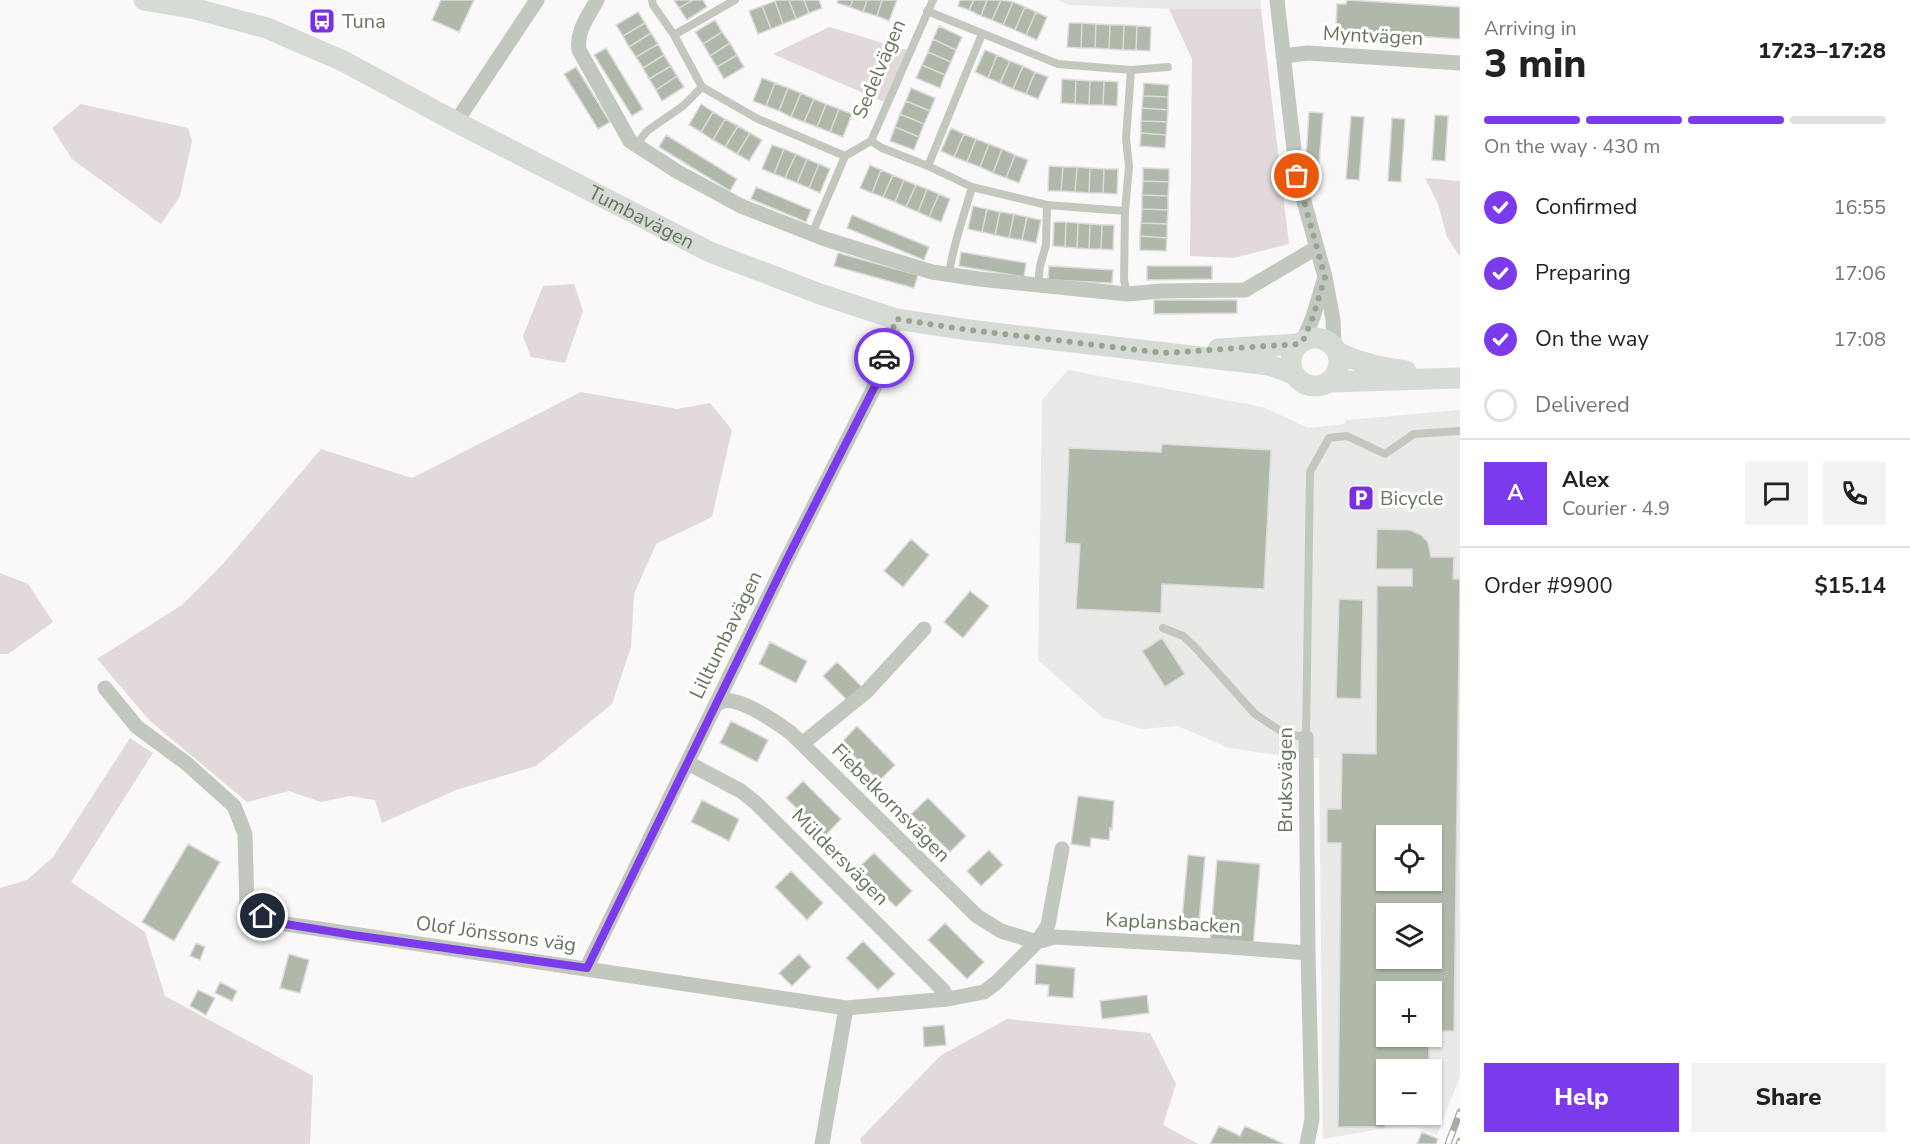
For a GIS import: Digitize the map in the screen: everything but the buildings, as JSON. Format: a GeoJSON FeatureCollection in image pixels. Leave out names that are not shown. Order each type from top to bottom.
{"type":"FeatureCollection","features":[{"type":"Feature","properties":{"kind":"main road","name":"Tumbavägen"},"geometry":{"type":"LineString","coordinates":[[144,0],[196,9],[257,26],[343,61],[456,122],[710,252],[820,294],[896,319],[969,330],[1269,365],[1294,374]]}},
{"type":"Feature","properties":{"kind":"main road"},"geometry":{"type":"LineString","coordinates":[[1460,369],[1404,371],[1369,364],[1350,359],[1328,341],[1318,338],[1301,343],[1291,359],[1294,374],[1308,386],[1316,387],[1330,382],[1460,378]]}},
{"type":"Feature","properties":{"kind":"main road","name":"Tumbavägen"},"geometry":{"type":"LineString","coordinates":[[1164,353],[1301,343]]}},
{"type":"Feature","properties":{"kind":"main road"},"geometry":{"type":"LineString","coordinates":[[1330,382],[1339,368],[1340,360],[1336,349]]}},
{"type":"Feature","properties":{"kind":"street"},"geometry":{"type":"LineString","coordinates":[[456,122],[537,0]]}},
{"type":"Feature","properties":{"kind":"street"},"geometry":{"type":"LineString","coordinates":[[597,0],[579,32],[579,50],[630,141],[678,172],[741,206],[812,234],[932,272],[1127,294],[1161,291],[1245,290],[1316,248]]}},
{"type":"Feature","properties":{"kind":"street"},"geometry":{"type":"LineString","coordinates":[[1277,0],[1297,176],[1325,277],[1336,349]]}},
{"type":"Feature","properties":{"kind":"street","name":"Myntvägen"},"geometry":{"type":"LineString","coordinates":[[1283,56],[1308,53],[1460,63]]}},
{"type":"Feature","properties":{"kind":"street"},"geometry":{"type":"LineString","coordinates":[[1301,343],[1313,317],[1325,277]]}},
{"type":"Feature","properties":{"kind":"street","name":"Lilltumbavägen"},"geometry":{"type":"LineString","coordinates":[[587,968],[787,559],[877,382],[896,319]]}},
{"type":"Feature","properties":{"kind":"street"},"geometry":{"type":"LineString","coordinates":[[803,743],[866,692],[924,629]]}},
{"type":"Feature","properties":{"kind":"street","name":"Olof Jönssons väg"},"geometry":{"type":"LineString","coordinates":[[105,688],[137,727],[186,763],[234,806],[245,834],[247,909],[279,923],[846,1008],[948,999],[984,992],[1037,942]]}},
{"type":"Feature","properties":{"kind":"street","name":"Fiebelkornsvägen"},"geometry":{"type":"LineString","coordinates":[[715,706],[724,701],[734,702],[782,726],[803,743],[828,771],[977,916],[1001,931],[1037,942]]}},
{"type":"Feature","properties":{"kind":"street","name":"Bruksvägen"},"geometry":{"type":"LineString","coordinates":[[1306,737],[1312,1119],[1307,1144]]}},
{"type":"Feature","properties":{"kind":"street","name":"Müldersvägen"},"geometry":{"type":"LineString","coordinates":[[688,763],[741,791],[756,803],[943,990],[948,999]]}},
{"type":"Feature","properties":{"kind":"street"},"geometry":{"type":"LineString","coordinates":[[1037,942],[1047,925],[1062,849]]}},
{"type":"Feature","properties":{"kind":"street","name":"Kaplansbacken"},"geometry":{"type":"LineString","coordinates":[[1037,942],[1053,937],[1308,953]]}},
{"type":"Feature","properties":{"kind":"street"},"geometry":{"type":"LineString","coordinates":[[822,1144],[846,1008]]}},
{"type":"Feature","properties":{"kind":"lane"},"geometry":{"type":"LineString","coordinates":[[652,0],[702,87],[758,119],[845,156]]}},
{"type":"Feature","properties":{"kind":"lane"},"geometry":{"type":"LineString","coordinates":[[674,35],[735,0]]}},
{"type":"Feature","properties":{"kind":"lane"},"geometry":{"type":"LineString","coordinates":[[927,12],[933,0]]}},
{"type":"Feature","properties":{"kind":"lane","name":"Sedelvägen"},"geometry":{"type":"LineString","coordinates":[[1125,211],[1047,205],[972,187],[882,148],[871,141],[927,12],[1058,64],[1131,69],[1168,67]]}},
{"type":"Feature","properties":{"kind":"lane"},"geometry":{"type":"LineString","coordinates":[[928,166],[982,34]]}},
{"type":"Feature","properties":{"kind":"lane"},"geometry":{"type":"LineString","coordinates":[[1127,294],[1124,280],[1125,211],[1129,166],[1126,138],[1131,69]]}},
{"type":"Feature","properties":{"kind":"lane"},"geometry":{"type":"LineString","coordinates":[[636,145],[647,131],[683,106],[702,87]]}},
{"type":"Feature","properties":{"kind":"lane"},"geometry":{"type":"LineString","coordinates":[[812,234],[845,156],[871,141]]}},
{"type":"Feature","properties":{"kind":"lane"},"geometry":{"type":"LineString","coordinates":[[949,274],[952,252],[972,187]]}},
{"type":"Feature","properties":{"kind":"lane"},"geometry":{"type":"LineString","coordinates":[[1038,285],[1046,245],[1047,205]]}},
{"type":"Feature","properties":{"kind":"lane","name":"Bruksvägen"},"geometry":{"type":"LineString","coordinates":[[1306,737],[1310,472],[1329,438],[1347,436],[1385,454],[1414,434],[1460,431]]}},
{"type":"Feature","properties":{"kind":"lane"},"geometry":{"type":"LineString","coordinates":[[1163,628],[1183,636],[1193,645],[1255,714],[1285,734],[1306,737]]}},
{"type":"Feature","properties":{"kind":"shaded area"},"geometry":{"type":"Polygon","coordinates":[[[1058,0],[1261,0],[1261,9],[1169,9],[1069,5],[1058,0]]]}},
{"type":"Feature","properties":{"kind":"shaded area"},"geometry":{"type":"Polygon","coordinates":[[[1169,9],[1261,9],[1289,244],[1234,258],[1190,256],[1192,59],[1169,9]]]}},
{"type":"Feature","properties":{"kind":"shaded area"},"geometry":{"type":"Polygon","coordinates":[[[829,27],[907,50],[884,102],[773,54],[829,27]]]}},
{"type":"Feature","properties":{"kind":"shaded area"},"geometry":{"type":"Polygon","coordinates":[[[81,104],[188,128],[192,141],[180,196],[161,224],[72,159],[52,128],[81,104]]]}},
{"type":"Feature","properties":{"kind":"shaded area"},"geometry":{"type":"Polygon","coordinates":[[[1425,178],[1460,181],[1460,257],[1447,237],[1438,204],[1425,178]]]}},
{"type":"Feature","properties":{"kind":"shaded area"},"geometry":{"type":"Polygon","coordinates":[[[574,284],[583,311],[565,363],[531,357],[523,336],[543,286],[574,284]]]}},
{"type":"Feature","properties":{"kind":"shaded area"},"geometry":{"type":"Polygon","coordinates":[[[1068,370],[1263,407],[1308,428],[1344,424],[1346,420],[1460,410],[1460,1076],[1442,1122],[1442,1059],[1376,1059],[1376,1125],[1441,1125],[1437,1135],[1416,1127],[1386,1128],[1323,1139],[1319,758],[1297,758],[1229,748],[1178,726],[1142,729],[1102,717],[1038,660],[1042,400],[1068,370]]]}},
{"type":"Feature","properties":{"kind":"shaded area"},"geometry":{"type":"Polygon","coordinates":[[[581,392],[677,409],[710,403],[732,430],[712,517],[656,544],[634,594],[631,647],[612,704],[536,766],[456,790],[382,823],[375,800],[350,796],[321,802],[289,791],[247,802],[150,721],[97,659],[182,605],[222,565],[321,449],[412,478],[581,392]]]}},
{"type":"Feature","properties":{"kind":"shaded area"},"geometry":{"type":"Polygon","coordinates":[[[0,573],[28,584],[53,622],[8,654],[0,654],[0,573]]]}},
{"type":"Feature","properties":{"kind":"shaded area"},"geometry":{"type":"Polygon","coordinates":[[[130,738],[153,753],[71,882],[145,932],[165,996],[313,1076],[310,1144],[0,1144],[0,888],[27,880],[53,857],[130,738]]]}},
{"type":"Feature","properties":{"kind":"shaded area"},"geometry":{"type":"Polygon","coordinates":[[[1007,1019],[1150,1033],[1176,1084],[1163,1125],[1198,1144],[862,1144],[860,1139],[940,1056],[1007,1019]]]}},
{"type":"Feature","properties":{"kind":"railway"},"geometry":{"type":"LineString","coordinates":[[1448,1144],[1460,1112]]}},
{"type":"Feature","properties":{"kind":"way so far"},"geometry":{"type":"LineString","coordinates":[[884,358],[896,319],[1164,353],[1298,344],[1303,341],[1313,317],[1325,277],[1297,176]]}},
{"type":"Feature","properties":{"kind":"place","name":"Tuna"},"geometry":{"type":"Point","coordinates":[322,21]}},
{"type":"Feature","properties":{"kind":"place","name":"Bicycle"},"geometry":{"type":"Point","coordinates":[1361,498]}},
{"type":"Feature","properties":{"kind":"route"},"geometry":{"type":"LineString","coordinates":[[263,916],[279,923],[353,935],[587,968],[787,559],[877,382],[884,358]]}}]}
